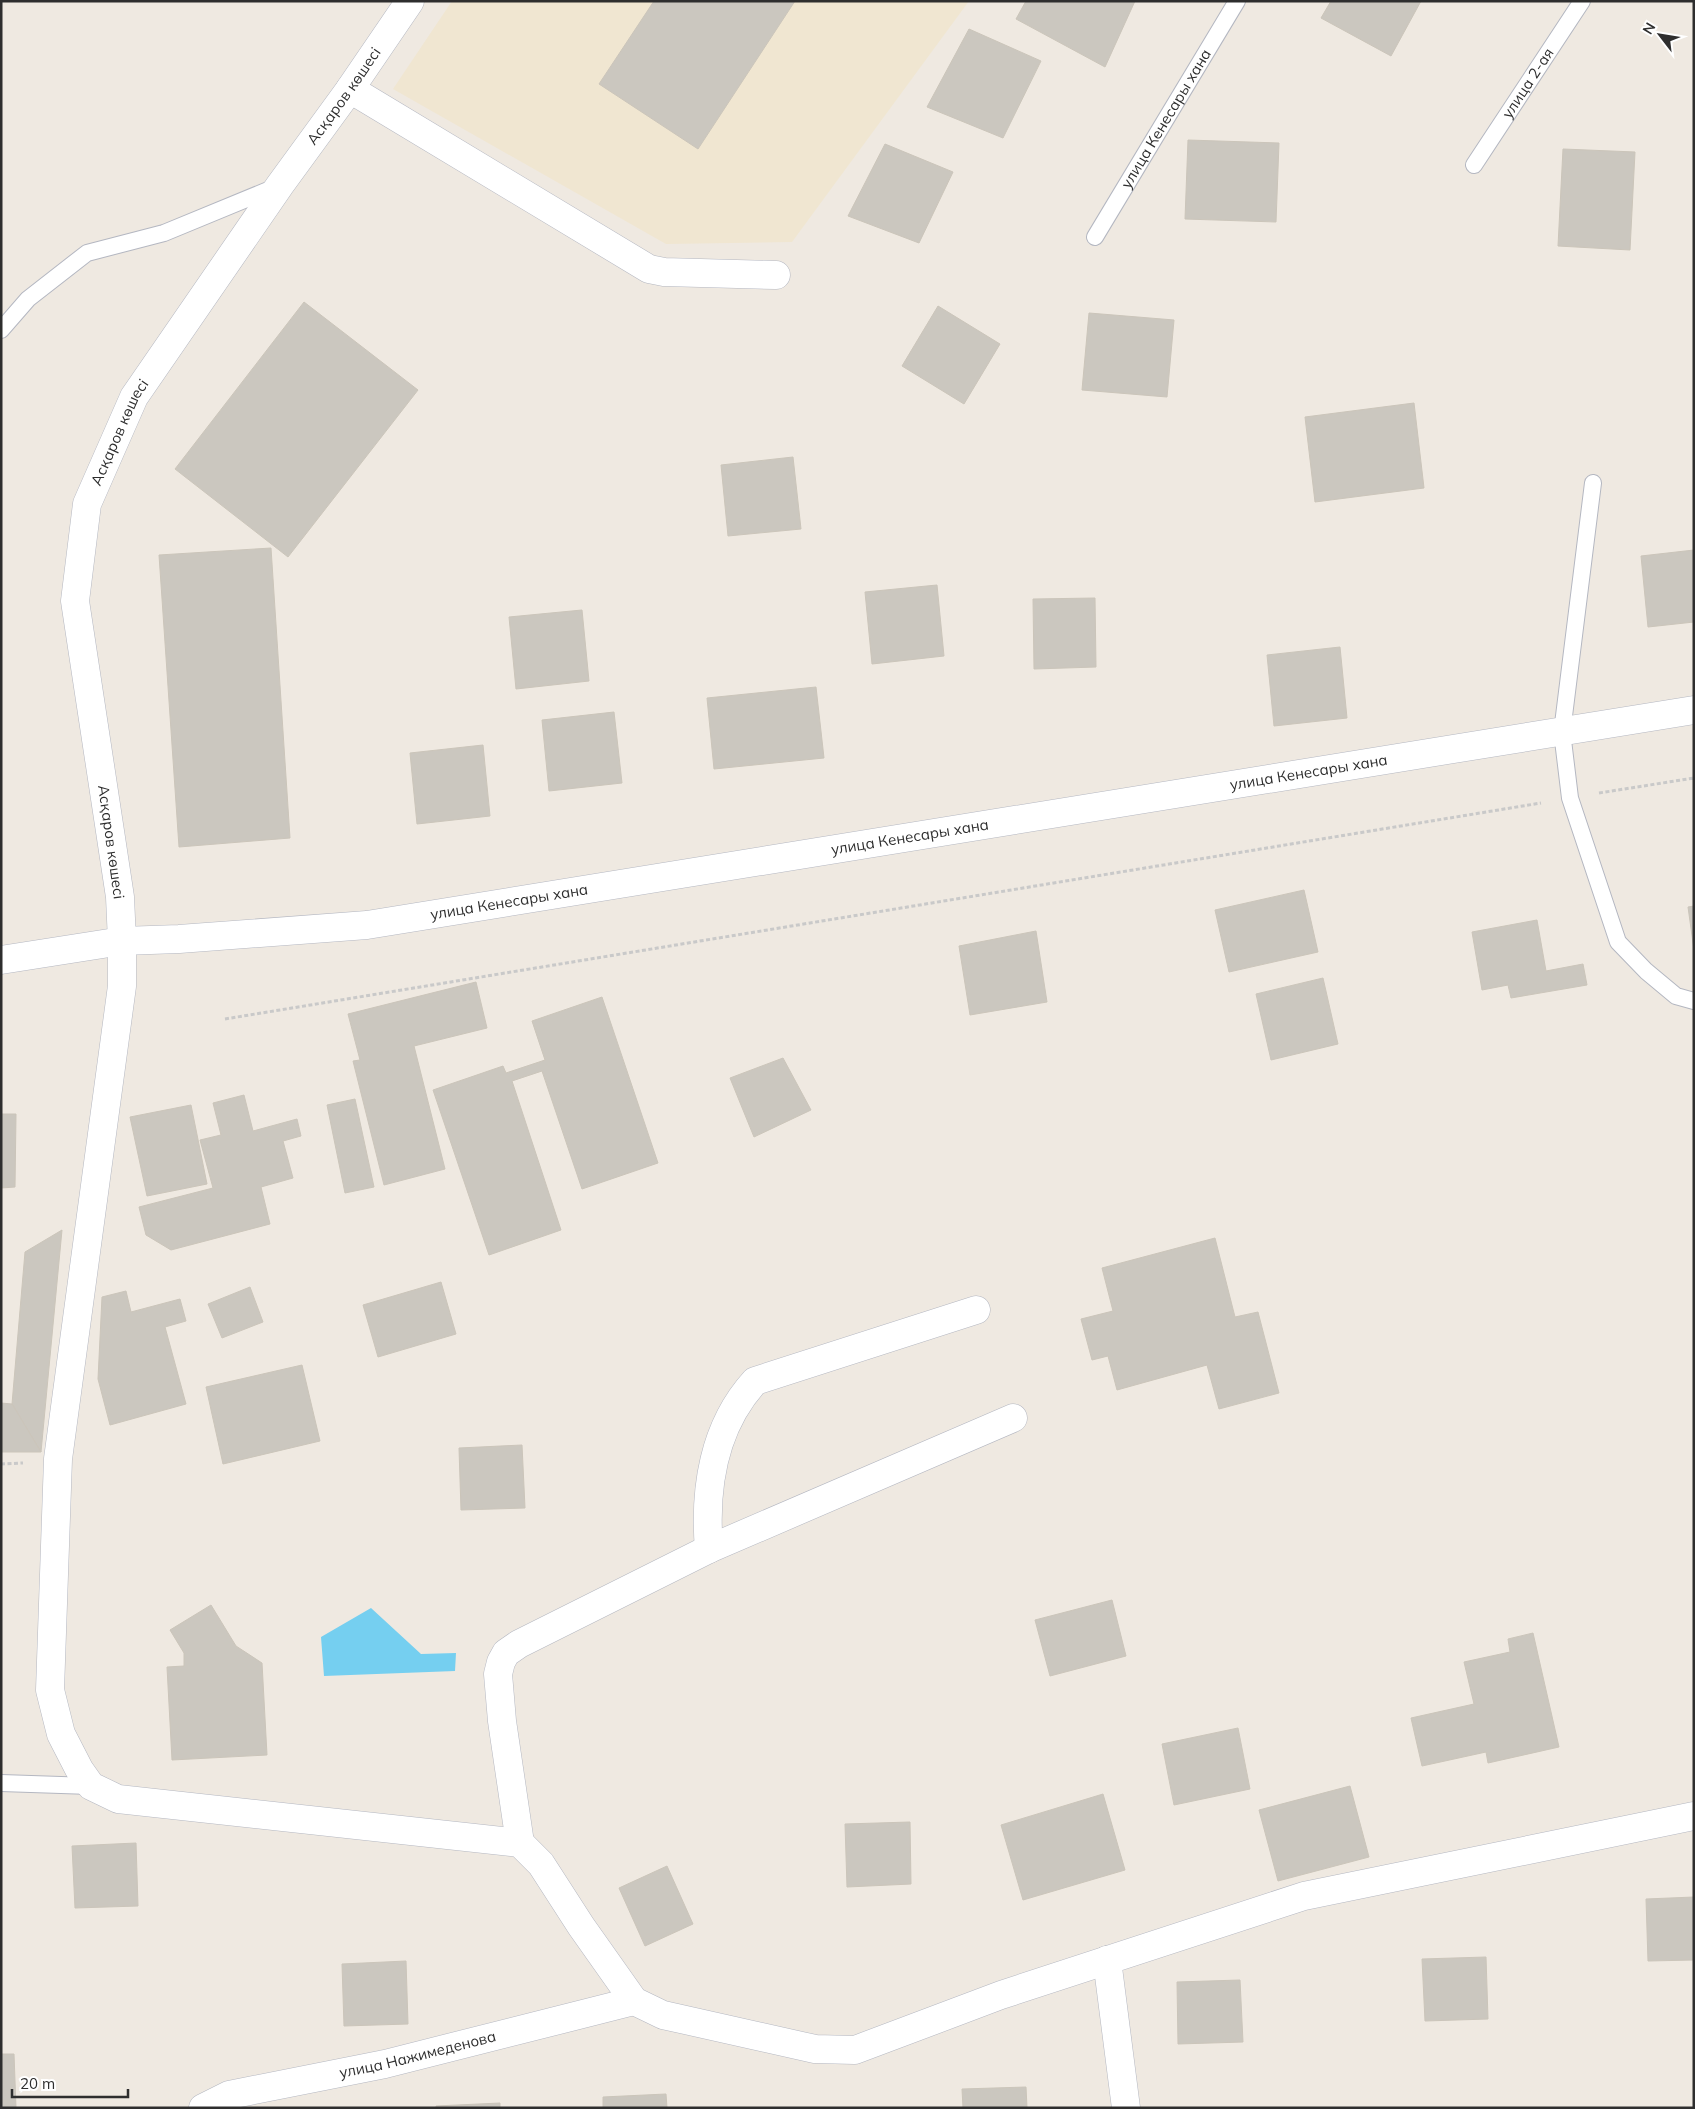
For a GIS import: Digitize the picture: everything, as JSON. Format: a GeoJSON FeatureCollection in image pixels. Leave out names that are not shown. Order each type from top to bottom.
{"type":"FeatureCollection","features":[{"type":"Feature","properties":{"kind":"street","name":"Асқаров көшесі"},"geometry":{"type":"LineString","coordinates":[[91,1786],[62,1734],[50,1690],[57,1468],[122,986],[120,897],[75,601],[87,504],[134,397],[410,1]]}},
{"type":"Feature","properties":{"kind":"street"},"geometry":{"type":"LineString","coordinates":[[350,89],[650,269],[664,272],[776,275]]}},
{"type":"Feature","properties":{"kind":"street","name":"улица Кенесары хана"},"geometry":{"type":"LineString","coordinates":[[122,941],[179,939],[367,925],[1694,710]]}},
{"type":"Feature","properties":{"kind":"street"},"geometry":{"type":"LineString","coordinates":[[1,960],[122,941]]}},
{"type":"Feature","properties":{"kind":"street"},"geometry":{"type":"LineString","coordinates":[[709,1550],[707,1493],[716,1455],[729,1417],[740,1397],[755,1381],[976,1310]]}},
{"type":"Feature","properties":{"kind":"street"},"geometry":{"type":"LineString","coordinates":[[1013,1418],[709,1550],[519,1644],[506,1653],[498,1674],[502,1721],[520,1843],[541,1864],[581,1926],[634,2001],[663,2015],[814,2049],[855,2050],[1001,1995],[1304,1896],[1694,1816]]}},
{"type":"Feature","properties":{"kind":"street"},"geometry":{"type":"LineString","coordinates":[[91,1786],[118,1799],[520,1843]]}},
{"type":"Feature","properties":{"kind":"street"},"geometry":{"type":"LineString","coordinates":[[1107,1960],[1126,2108]]}},
{"type":"Feature","properties":{"kind":"street","name":"улица Нажимеденова"},"geometry":{"type":"LineString","coordinates":[[203,2108],[229,2095],[385,2064],[634,2001]]}},
{"type":"Feature","properties":{"kind":"lane","name":"улица Кенесары хана"},"geometry":{"type":"LineString","coordinates":[[1095,237],[1237,1]]}},
{"type":"Feature","properties":{"kind":"lane","name":"улица 2-ая"},"geometry":{"type":"LineString","coordinates":[[1474,166],[1582,1]]}},
{"type":"Feature","properties":{"kind":"lane"},"geometry":{"type":"LineString","coordinates":[[1,330],[28,299],[87,253],[164,233],[280,185]]}},
{"type":"Feature","properties":{"kind":"lane"},"geometry":{"type":"LineString","coordinates":[[1593,483],[1562,732],[1570,798],[1618,942],[1646,972],[1676,996],[1694,1002]]}},
{"type":"Feature","properties":{"kind":"lane"},"geometry":{"type":"LineString","coordinates":[[1,1783],[91,1786]]}},
{"type":"Feature","properties":{"kind":"path"},"geometry":{"type":"LineString","coordinates":[[225,1019],[1694,778]]}},
{"type":"Feature","properties":{"kind":"shaded area"},"geometry":{"type":"Polygon","coordinates":[[[452,1],[969,1],[792,242],[666,244],[393,89],[452,1]]]}},
{"type":"Feature","properties":{"kind":"water"},"geometry":{"type":"Polygon","coordinates":[[[371,1608],[421,1654],[456,1653],[455,1671],[324,1676],[321,1637],[371,1608]]]}},
{"type":"Feature","properties":{"kind":"building"},"geometry":{"type":"Polygon","coordinates":[[[654,1],[795,1],[698,149],[599,84],[654,1]]]}},
{"type":"Feature","properties":{"kind":"building"},"geometry":{"type":"Polygon","coordinates":[[[1026,1],[1135,1],[1105,67],[1016,19],[1026,1]]]}},
{"type":"Feature","properties":{"kind":"building"},"geometry":{"type":"Polygon","coordinates":[[[1331,1],[1421,1],[1391,56],[1321,18],[1331,1]]]}},
{"type":"Feature","properties":{"kind":"building"},"geometry":{"type":"Polygon","coordinates":[[[969,29],[1041,61],[1003,138],[927,107],[969,29]]]}},
{"type":"Feature","properties":{"kind":"building"},"geometry":{"type":"Polygon","coordinates":[[[1188,140],[1279,143],[1276,222],[1185,219],[1188,140]]]}},
{"type":"Feature","properties":{"kind":"building"},"geometry":{"type":"Polygon","coordinates":[[[885,144],[953,172],[919,243],[848,216],[885,144]]]}},
{"type":"Feature","properties":{"kind":"building"},"geometry":{"type":"Polygon","coordinates":[[[1563,149],[1635,152],[1630,250],[1558,246],[1563,149]]]}},
{"type":"Feature","properties":{"kind":"building"},"geometry":{"type":"Polygon","coordinates":[[[304,302],[418,390],[288,557],[175,469],[304,302]]]}},
{"type":"Feature","properties":{"kind":"building"},"geometry":{"type":"Polygon","coordinates":[[[938,306],[1000,344],[964,404],[902,366],[938,306]]]}},
{"type":"Feature","properties":{"kind":"building"},"geometry":{"type":"Polygon","coordinates":[[[1089,313],[1174,320],[1167,397],[1082,390],[1089,313]]]}},
{"type":"Feature","properties":{"kind":"building"},"geometry":{"type":"Polygon","coordinates":[[[1414,403],[1424,488],[1315,502],[1305,417],[1414,403]]]}},
{"type":"Feature","properties":{"kind":"building"},"geometry":{"type":"Polygon","coordinates":[[[793,457],[801,529],[728,536],[721,465],[793,457]]]}},
{"type":"Feature","properties":{"kind":"building"},"geometry":{"type":"Polygon","coordinates":[[[271,548],[290,838],[179,847],[159,555],[271,548]]]}},
{"type":"Feature","properties":{"kind":"building"},"geometry":{"type":"Polygon","coordinates":[[[1694,550],[1694,622],[1648,627],[1641,556],[1694,550]]]}},
{"type":"Feature","properties":{"kind":"building"},"geometry":{"type":"Polygon","coordinates":[[[937,585],[944,656],[872,664],[865,592],[937,585]]]}},
{"type":"Feature","properties":{"kind":"building"},"geometry":{"type":"Polygon","coordinates":[[[1095,598],[1096,667],[1034,669],[1033,599],[1095,598]]]}},
{"type":"Feature","properties":{"kind":"building"},"geometry":{"type":"Polygon","coordinates":[[[582,610],[589,681],[516,689],[509,617],[582,610]]]}},
{"type":"Feature","properties":{"kind":"building"},"geometry":{"type":"Polygon","coordinates":[[[1340,647],[1347,718],[1274,726],[1267,655],[1340,647]]]}},
{"type":"Feature","properties":{"kind":"building"},"geometry":{"type":"Polygon","coordinates":[[[816,687],[824,758],[714,769],[707,698],[816,687]]]}},
{"type":"Feature","properties":{"kind":"building"},"geometry":{"type":"Polygon","coordinates":[[[614,712],[622,783],[549,791],[542,720],[614,712]]]}},
{"type":"Feature","properties":{"kind":"building"},"geometry":{"type":"Polygon","coordinates":[[[483,745],[490,816],[417,824],[410,753],[483,745]]]}},
{"type":"Feature","properties":{"kind":"building"},"geometry":{"type":"Polygon","coordinates":[[[1304,890],[1318,952],[1229,972],[1215,910],[1304,890]]]}},
{"type":"Feature","properties":{"kind":"building"},"geometry":{"type":"Polygon","coordinates":[[[1694,906],[1694,950],[1688,907],[1694,906]]]}},
{"type":"Feature","properties":{"kind":"building"},"geometry":{"type":"Polygon","coordinates":[[[1537,920],[1546,971],[1583,964],[1587,985],[1511,998],[1508,985],[1482,990],[1472,932],[1537,920]]]}},
{"type":"Feature","properties":{"kind":"building"},"geometry":{"type":"Polygon","coordinates":[[[1036,931],[1047,1002],[970,1015],[959,946],[1036,931]]]}},
{"type":"Feature","properties":{"kind":"building"},"geometry":{"type":"Polygon","coordinates":[[[1323,978],[1338,1044],[1271,1060],[1256,994],[1323,978]]]}},
{"type":"Feature","properties":{"kind":"building"},"geometry":{"type":"Polygon","coordinates":[[[476,982],[487,1028],[414,1046],[445,1169],[384,1185],[353,1061],[360,1060],[348,1014],[476,982]]]}},
{"type":"Feature","properties":{"kind":"building"},"geometry":{"type":"Polygon","coordinates":[[[602,997],[658,1163],[582,1189],[542,1071],[512,1081],[561,1230],[489,1255],[433,1090],[503,1066],[506,1073],[545,1060],[532,1021],[602,997]]]}},
{"type":"Feature","properties":{"kind":"building"},"geometry":{"type":"Polygon","coordinates":[[[783,1058],[811,1110],[754,1137],[730,1078],[783,1058]]]}},
{"type":"Feature","properties":{"kind":"building"},"geometry":{"type":"Polygon","coordinates":[[[244,1095],[253,1131],[297,1119],[301,1136],[283,1141],[293,1178],[261,1187],[270,1224],[171,1250],[146,1235],[139,1207],[213,1188],[200,1140],[221,1135],[213,1103],[244,1095]]]}},
{"type":"Feature","properties":{"kind":"building"},"geometry":{"type":"Polygon","coordinates":[[[355,1099],[374,1187],[345,1193],[327,1105],[355,1099]]]}},
{"type":"Feature","properties":{"kind":"building"},"geometry":{"type":"Polygon","coordinates":[[[191,1105],[207,1184],[147,1196],[130,1117],[191,1105]]]}},
{"type":"Feature","properties":{"kind":"building"},"geometry":{"type":"Polygon","coordinates":[[[1,1114],[16,1114],[15,1187],[1,1188],[1,1114]]]}},
{"type":"Feature","properties":{"kind":"building"},"geometry":{"type":"Polygon","coordinates":[[[62,1230],[41,1452],[12,1404],[25,1252],[62,1230]]]}},
{"type":"Feature","properties":{"kind":"building"},"geometry":{"type":"Polygon","coordinates":[[[1215,1238],[1235,1317],[1258,1312],[1279,1393],[1219,1409],[1207,1365],[1117,1390],[1108,1356],[1092,1360],[1081,1319],[1113,1311],[1102,1268],[1215,1238]]]}},
{"type":"Feature","properties":{"kind":"building"},"geometry":{"type":"Polygon","coordinates":[[[441,1282],[456,1334],[378,1357],[363,1305],[441,1282]]]}},
{"type":"Feature","properties":{"kind":"building"},"geometry":{"type":"Polygon","coordinates":[[[250,1287],[263,1322],[222,1338],[208,1304],[250,1287]]]}},
{"type":"Feature","properties":{"kind":"building"},"geometry":{"type":"Polygon","coordinates":[[[126,1291],[131,1312],[180,1299],[186,1321],[165,1327],[186,1404],[110,1425],[98,1379],[102,1297],[126,1291]]]}},
{"type":"Feature","properties":{"kind":"building"},"geometry":{"type":"Polygon","coordinates":[[[302,1365],[320,1441],[223,1464],[206,1387],[302,1365]]]}},
{"type":"Feature","properties":{"kind":"building"},"geometry":{"type":"Polygon","coordinates":[[[1,1403],[12,1404],[41,1452],[1,1452],[1,1403]]]}},
{"type":"Feature","properties":{"kind":"building"},"geometry":{"type":"Polygon","coordinates":[[[522,1445],[525,1508],[461,1510],[459,1448],[522,1445]]]}},
{"type":"Feature","properties":{"kind":"building"},"geometry":{"type":"Polygon","coordinates":[[[1112,1600],[1126,1656],[1050,1676],[1035,1620],[1112,1600]]]}},
{"type":"Feature","properties":{"kind":"building"},"geometry":{"type":"Polygon","coordinates":[[[211,1605],[236,1646],[262,1663],[267,1755],[172,1760],[167,1667],[184,1666],[184,1653],[170,1630],[211,1605]]]}},
{"type":"Feature","properties":{"kind":"building"},"geometry":{"type":"Polygon","coordinates":[[[1533,1633],[1559,1747],[1488,1763],[1486,1752],[1422,1766],[1411,1718],[1474,1704],[1464,1662],[1510,1652],[1508,1639],[1533,1633]]]}},
{"type":"Feature","properties":{"kind":"building"},"geometry":{"type":"Polygon","coordinates":[[[1238,1728],[1250,1789],[1174,1805],[1162,1744],[1238,1728]]]}},
{"type":"Feature","properties":{"kind":"building"},"geometry":{"type":"Polygon","coordinates":[[[1350,1786],[1369,1857],[1278,1881],[1259,1810],[1350,1786]]]}},
{"type":"Feature","properties":{"kind":"building"},"geometry":{"type":"Polygon","coordinates":[[[1103,1794],[1125,1870],[1023,1900],[1001,1825],[1103,1794]]]}},
{"type":"Feature","properties":{"kind":"building"},"geometry":{"type":"Polygon","coordinates":[[[910,1822],[911,1884],[847,1887],[845,1824],[910,1822]]]}},
{"type":"Feature","properties":{"kind":"building"},"geometry":{"type":"Polygon","coordinates":[[[136,1843],[138,1906],[75,1908],[72,1846],[136,1843]]]}},
{"type":"Feature","properties":{"kind":"building"},"geometry":{"type":"Polygon","coordinates":[[[667,1866],[693,1924],[645,1946],[619,1888],[667,1866]]]}},
{"type":"Feature","properties":{"kind":"building"},"geometry":{"type":"Polygon","coordinates":[[[1694,1897],[1694,1960],[1648,1961],[1646,1899],[1694,1897]]]}},
{"type":"Feature","properties":{"kind":"building"},"geometry":{"type":"Polygon","coordinates":[[[1486,1957],[1488,2019],[1425,2021],[1422,1959],[1486,1957]]]}},
{"type":"Feature","properties":{"kind":"building"},"geometry":{"type":"Polygon","coordinates":[[[406,1961],[408,2024],[344,2026],[342,1964],[406,1961]]]}},
{"type":"Feature","properties":{"kind":"building"},"geometry":{"type":"Polygon","coordinates":[[[1240,1980],[1243,2042],[1178,2044],[1177,1982],[1240,1980]]]}},
{"type":"Feature","properties":{"kind":"building"},"geometry":{"type":"Polygon","coordinates":[[[1,2054],[14,2054],[16,2108],[1,2108],[1,2054]]]}},
{"type":"Feature","properties":{"kind":"building"},"geometry":{"type":"Polygon","coordinates":[[[1026,2087],[1027,2108],[963,2108],[962,2089],[1026,2087]]]}},
{"type":"Feature","properties":{"kind":"building"},"geometry":{"type":"Polygon","coordinates":[[[666,2094],[667,2108],[603,2108],[603,2097],[666,2094]]]}},
{"type":"Feature","properties":{"kind":"building"},"geometry":{"type":"Polygon","coordinates":[[[500,2103],[500,2108],[436,2108],[436,2106],[500,2103]]]}}]}
